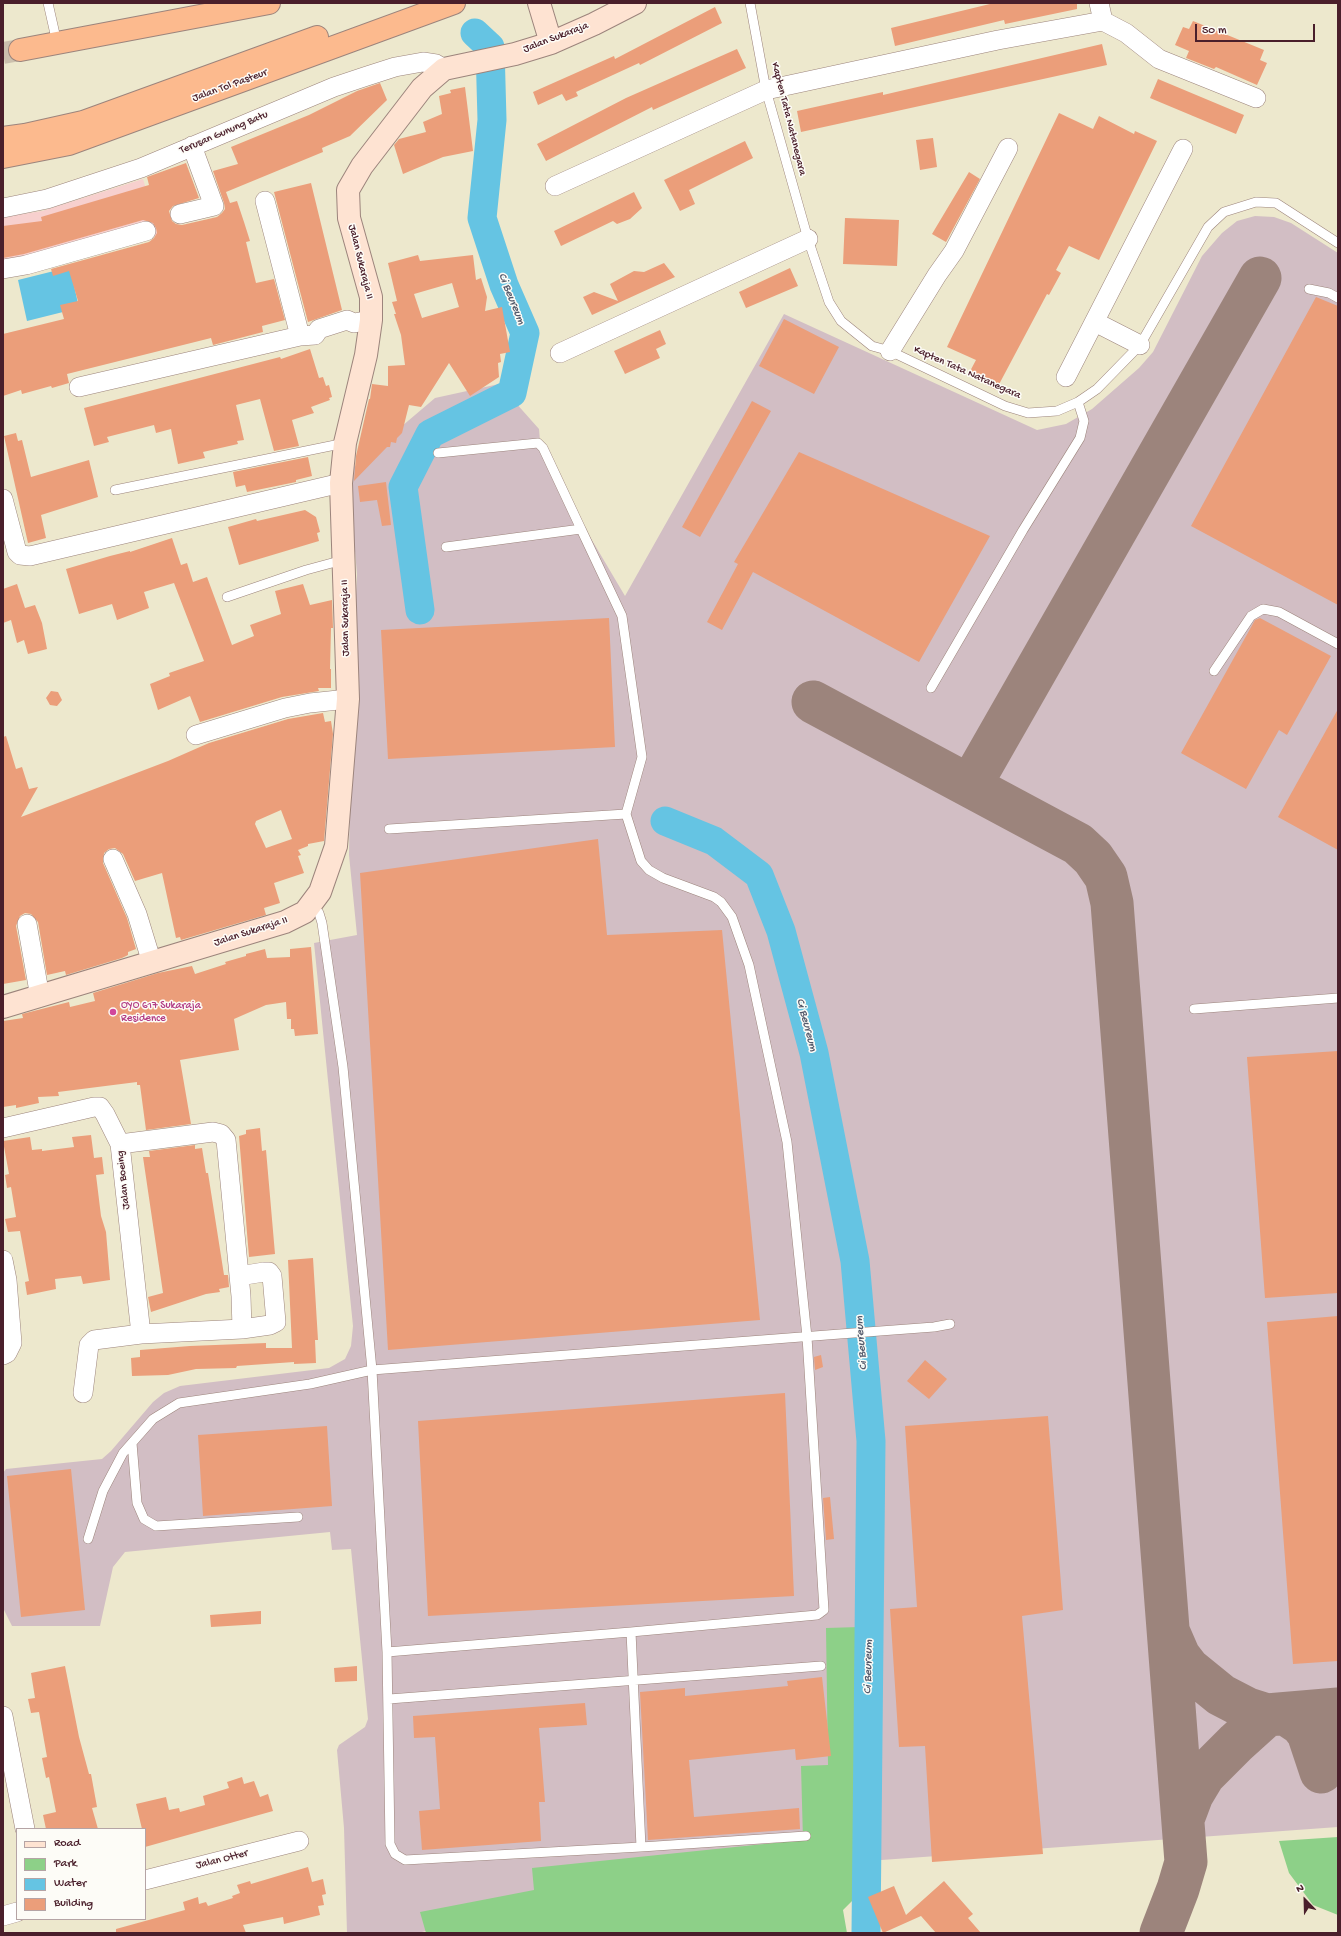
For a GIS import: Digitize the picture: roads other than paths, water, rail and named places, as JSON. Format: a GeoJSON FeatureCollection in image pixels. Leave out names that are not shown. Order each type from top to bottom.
{"type":"FeatureCollection","features":[{"type":"Feature","properties":{"kind":"highway"},"geometry":{"type":"LineString","coordinates":[[20,50],[269,3]]}},
{"type":"Feature","properties":{"kind":"highway"},"geometry":{"type":"LineString","coordinates":[[3,138],[25,135],[84,122],[411,3]]}},
{"type":"Feature","properties":{"kind":"highway","name":"Jalan Tol Pasteur"},"geometry":{"type":"LineString","coordinates":[[3,157],[69,144],[454,3]]}},
{"type":"Feature","properties":{"kind":"main road","name":"Jalan Sukaraja"},"geometry":{"type":"LineString","coordinates":[[441,72],[474,62],[515,54],[551,43],[594,24],[635,3]]}},
{"type":"Feature","properties":{"kind":"main road"},"geometry":{"type":"LineString","coordinates":[[544,8],[551,43]]}},
{"type":"Feature","properties":{"kind":"main road","name":"Jalan Sukaraja II"},"geometry":{"type":"LineString","coordinates":[[3,1007],[285,922],[300,915],[312,904],[320,892],[336,846],[348,699],[341,482],[345,443],[366,355],[362,321],[371,297],[349,218],[348,190],[362,166],[422,88],[441,72]]}},
{"type":"Feature","properties":{"kind":"street"},"geometry":{"type":"LineString","coordinates":[[556,186],[766,90],[990,42],[1101,12],[1159,59],[1256,98]]}},
{"type":"Feature","properties":{"kind":"street","name":"Terusan Gunung Batu"},"geometry":{"type":"LineString","coordinates":[[3,208],[28,204],[141,168],[334,87],[367,76],[423,71],[441,72]]}},
{"type":"Feature","properties":{"kind":"street"},"geometry":{"type":"LineString","coordinates":[[180,214],[214,206],[192,146]]}},
{"type":"Feature","properties":{"kind":"street"},"geometry":{"type":"LineString","coordinates":[[890,351],[937,275],[954,251],[1008,148]]}},
{"type":"Feature","properties":{"kind":"street"},"geometry":{"type":"LineString","coordinates":[[1066,378],[1184,149]]}},
{"type":"Feature","properties":{"kind":"street"},"geometry":{"type":"LineString","coordinates":[[265,201],[308,335]]}},
{"type":"Feature","properties":{"kind":"street"},"geometry":{"type":"LineString","coordinates":[[3,269],[26,265],[146,231]]}},
{"type":"Feature","properties":{"kind":"street"},"geometry":{"type":"LineString","coordinates":[[560,353],[808,239]]}},
{"type":"Feature","properties":{"kind":"street"},"geometry":{"type":"LineString","coordinates":[[79,387],[308,335],[321,341],[350,331],[362,321]]}},
{"type":"Feature","properties":{"kind":"street"},"geometry":{"type":"LineString","coordinates":[[1096,322],[1140,345]]}},
{"type":"Feature","properties":{"kind":"street"},"geometry":{"type":"LineString","coordinates":[[3,499],[17,552],[20,555],[30,556],[341,482]]}},
{"type":"Feature","properties":{"kind":"street"},"geometry":{"type":"LineString","coordinates":[[196,735],[285,708],[310,703],[348,699]]}},
{"type":"Feature","properties":{"kind":"street"},"geometry":{"type":"LineString","coordinates":[[113,859],[137,914],[152,963]]}},
{"type":"Feature","properties":{"kind":"street"},"geometry":{"type":"LineString","coordinates":[[27,924],[40,996]]}},
{"type":"Feature","properties":{"kind":"street","name":"Jalan Boeing"},"geometry":{"type":"LineString","coordinates":[[3,1128],[94,1107],[100,1107],[120,1144],[141,1334]]}},
{"type":"Feature","properties":{"kind":"street"},"geometry":{"type":"LineString","coordinates":[[120,1144],[213,1132],[221,1134],[226,1140],[239,1276],[242,1329]]}},
{"type":"Feature","properties":{"kind":"street"},"geometry":{"type":"LineString","coordinates":[[3,1260],[12,1343],[7,1353],[3,1355]]}},
{"type":"Feature","properties":{"kind":"street"},"geometry":{"type":"LineString","coordinates":[[83,1393],[89,1345],[94,1340],[141,1334],[242,1329],[270,1325],[276,1322],[277,1317],[272,1276],[269,1272],[239,1276]]}},
{"type":"Feature","properties":{"kind":"street"},"geometry":{"type":"LineString","coordinates":[[3,1716],[25,1828]]}},
{"type":"Feature","properties":{"kind":"street","name":"Jalan Otter"},"geometry":{"type":"LineString","coordinates":[[146,1880],[299,1841]]}},
{"type":"Feature","properties":{"kind":"street"},"geometry":{"type":"LineString","coordinates":[[3,1916],[16,1912]]}},
{"type":"Feature","properties":{"kind":"lane"},"geometry":{"type":"LineString","coordinates":[[48,3],[57,43]]}},
{"type":"Feature","properties":{"kind":"lane","name":"Kapten Tata Natanegara"},"geometry":{"type":"LineString","coordinates":[[750,3],[766,90],[808,239],[829,302],[841,321],[872,346],[890,351],[1005,406],[1028,413],[1057,411],[1078,402],[1097,389],[1140,345],[1208,227],[1224,212],[1256,202],[1276,203],[1338,243]]}},
{"type":"Feature","properties":{"kind":"lane"},"geometry":{"type":"LineString","coordinates":[[1309,289],[1329,293],[1338,298]]}},
{"type":"Feature","properties":{"kind":"lane"},"geometry":{"type":"LineString","coordinates":[[931,688],[1023,530],[1080,438],[1084,421],[1078,402]]}},
{"type":"Feature","properties":{"kind":"lane"},"geometry":{"type":"LineString","coordinates":[[115,490],[345,443]]}},
{"type":"Feature","properties":{"kind":"lane"},"geometry":{"type":"LineString","coordinates":[[387,1652],[817,1615],[824,1610],[806,1337],[787,1142],[749,965],[732,917],[721,902],[714,897],[663,878],[649,870],[641,861],[626,814],[642,757],[622,616],[543,448],[538,443],[438,453]]}},
{"type":"Feature","properties":{"kind":"lane"},"geometry":{"type":"LineString","coordinates":[[446,547],[581,529]]}},
{"type":"Feature","properties":{"kind":"lane"},"geometry":{"type":"LineString","coordinates":[[227,597],[306,570],[344,560]]}},
{"type":"Feature","properties":{"kind":"lane"},"geometry":{"type":"LineString","coordinates":[[1214,671],[1251,616],[1262,609],[1279,612],[1338,644]]}},
{"type":"Feature","properties":{"kind":"lane"},"geometry":{"type":"LineString","coordinates":[[389,828],[626,814]]}},
{"type":"Feature","properties":{"kind":"lane"},"geometry":{"type":"LineString","coordinates":[[312,904],[319,913],[322,922],[343,1067],[372,1370],[389,1699],[390,1844],[395,1854],[405,1860],[806,1836]]}},
{"type":"Feature","properties":{"kind":"lane"},"geometry":{"type":"LineString","coordinates":[[1194,1009],[1338,998]]}},
{"type":"Feature","properties":{"kind":"lane"},"geometry":{"type":"LineString","coordinates":[[88,1539],[102,1490],[123,1453],[153,1419],[179,1403],[310,1384],[372,1370],[934,1327],[950,1324]]}},
{"type":"Feature","properties":{"kind":"lane"},"geometry":{"type":"LineString","coordinates":[[132,1443],[137,1504],[144,1519],[156,1526],[298,1517]]}},
{"type":"Feature","properties":{"kind":"lane"},"geometry":{"type":"LineString","coordinates":[[630,1632],[641,1847]]}},
{"type":"Feature","properties":{"kind":"lane"},"geometry":{"type":"LineString","coordinates":[[389,1699],[821,1666]]}},
{"type":"Feature","properties":{"kind":"water"},"geometry":{"type":"Polygon","coordinates":[[[70,267],[79,308],[27,321],[18,280],[70,267]]]}},
{"type":"Feature","properties":{"kind":"waterway","name":"Ci Beureum"},"geometry":{"type":"LineString","coordinates":[[420,610],[403,487],[430,434],[512,393],[525,333],[504,285],[482,218],[492,120],[490,47],[475,33]]}},
{"type":"Feature","properties":{"kind":"waterway","name":"Ci Beureum"},"geometry":{"type":"LineString","coordinates":[[665,821],[714,841],[759,875],[781,931],[814,1053],[855,1261],[871,1441],[866,1933]]}},
{"type":"Feature","properties":{"kind":"tunnel"},"geometry":{"type":"LineString","coordinates":[[3,53],[20,50]]}},
{"type":"Feature","properties":{"kind":"place","name":"OYO 617 Sukaraja Residence"},"geometry":{"type":"Point","coordinates":[113,1012]}}]}
